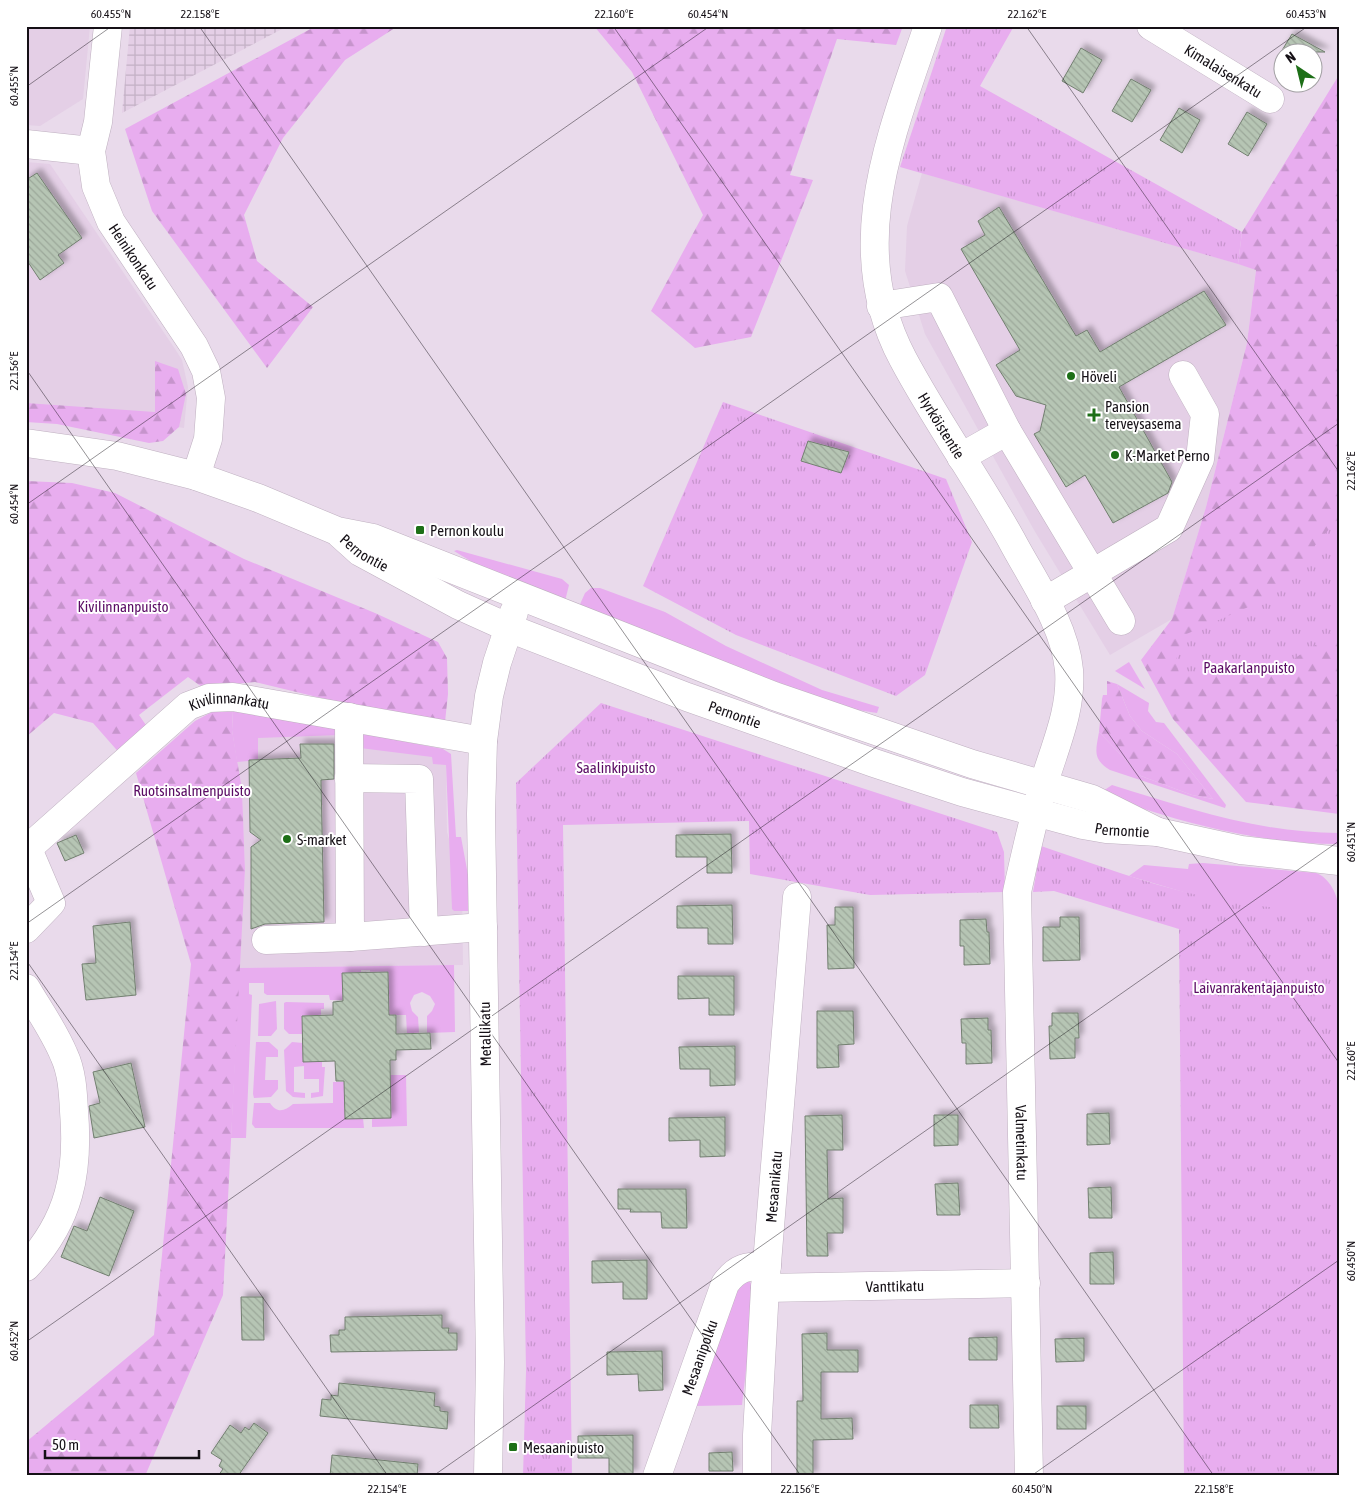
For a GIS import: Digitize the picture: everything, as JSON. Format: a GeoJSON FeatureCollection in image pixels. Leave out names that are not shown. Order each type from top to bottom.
{"type":"FeatureCollection","features":[{"type":"Feature","properties":{"kind":"street","name":"Heinikonkatu"},"geometry":{"type":"LineString","coordinates":[[108,26],[98,122],[90,151],[96,186],[111,222],[194,346],[206,371],[211,398],[208,439],[196,476]]}},
{"type":"Feature","properties":{"kind":"street","name":"Hyrköistentie"},"geometry":{"type":"LineString","coordinates":[[928,26],[886,154],[874,229],[875,262],[882,306],[903,359],[1006,530],[1044,601],[1065,649],[1069,668],[1069,692],[1065,721],[1035,812]]}},
{"type":"Feature","properties":{"kind":"street","name":"Kimalaisenkatu"},"geometry":{"type":"LineString","coordinates":[[1151,26],[1270,99]]}},
{"type":"Feature","properties":{"kind":"street"},"geometry":{"type":"LineString","coordinates":[[26,144],[90,151]]}},
{"type":"Feature","properties":{"kind":"street"},"geometry":{"type":"LineString","coordinates":[[882,306],[939,297],[1007,431],[1121,621]]}},
{"type":"Feature","properties":{"kind":"street"},"geometry":{"type":"LineString","coordinates":[[1044,601],[1169,528],[1200,459],[1205,414],[1183,375]]}},
{"type":"Feature","properties":{"kind":"street"},"geometry":{"type":"LineString","coordinates":[[961,457],[1007,431]]}},
{"type":"Feature","properties":{"kind":"street","name":"Pernontie"},"geometry":{"type":"LineString","coordinates":[[26,443],[117,456],[196,476],[258,498],[337,531],[373,538],[782,699],[972,764],[1044,784],[1116,809],[1158,832]]}},
{"type":"Feature","properties":{"kind":"street","name":"Pernontie"},"geometry":{"type":"LineString","coordinates":[[337,531],[360,552],[458,605],[509,628],[687,697],[962,792],[1106,829],[1158,832],[1241,850],[1339,861]]}},
{"type":"Feature","properties":{"kind":"street","name":"Metallikatu"},"geometry":{"type":"LineString","coordinates":[[488,1476],[490,1362],[483,927],[483,740],[493,676],[520,596]]}},
{"type":"Feature","properties":{"kind":"street","name":"Kivilinnankatu"},"geometry":{"type":"LineString","coordinates":[[27,849],[188,706],[209,698],[233,697],[483,740]]}},
{"type":"Feature","properties":{"kind":"street"},"geometry":{"type":"LineString","coordinates":[[349,718],[350,937]]}},
{"type":"Feature","properties":{"kind":"street"},"geometry":{"type":"LineString","coordinates":[[349,778],[419,779],[424,932]]}},
{"type":"Feature","properties":{"kind":"street","name":"Valmetinkatu"},"geometry":{"type":"LineString","coordinates":[[1029,1476],[1017,892],[1035,812]]}},
{"type":"Feature","properties":{"kind":"street"},"geometry":{"type":"LineString","coordinates":[[26,929],[51,903],[27,849]]}},
{"type":"Feature","properties":{"kind":"street","name":"Mesaanikatu"},"geometry":{"type":"LineString","coordinates":[[757,1476],[757,1435],[766,1277],[797,898]]}},
{"type":"Feature","properties":{"kind":"street"},"geometry":{"type":"LineString","coordinates":[[266,940],[350,937],[483,927]]}},
{"type":"Feature","properties":{"kind":"street"},"geometry":{"type":"LineString","coordinates":[[26,988],[65,1056],[71,1076],[76,1138],[74,1170],[66,1203],[53,1228],[26,1267]]}},
{"type":"Feature","properties":{"kind":"street","name":"Mesaanipolku"},"geometry":{"type":"LineString","coordinates":[[657,1476],[725,1284],[732,1273],[739,1269],[766,1277]]}},
{"type":"Feature","properties":{"kind":"street","name":"Vanttikatu"},"geometry":{"type":"LineString","coordinates":[[766,1277],[1026,1283]]}},
{"type":"Feature","properties":{"kind":"shaded area"},"geometry":{"type":"Polygon","coordinates":[[[26,26],[90,26],[83,99],[40,126],[26,125],[26,26]]]}},
{"type":"Feature","properties":{"kind":"shaded area"},"geometry":{"type":"Polygon","coordinates":[[[130,26],[288,26],[122,113],[130,26]]]}},
{"type":"Feature","properties":{"kind":"shaded area"},"geometry":{"type":"Polygon","coordinates":[[[26,162],[50,164],[182,360],[188,387],[184,428],[26,405],[26,162]]]}},
{"type":"Feature","properties":{"kind":"shaded area"},"geometry":{"type":"Polygon","coordinates":[[[922,173],[1256,269],[1247,343],[1206,507],[1172,619],[1110,655],[1034,530],[925,334],[905,271],[907,226],[922,173]]]}},
{"type":"Feature","properties":{"kind":"shaded area"},"geometry":{"type":"Polygon","coordinates":[[[237,711],[429,747],[446,765],[447,832],[462,886],[463,965],[239,968],[245,870],[242,789],[232,730],[237,711]]]}},
{"type":"Feature","properties":{"kind":"green space"},"geometry":{"type":"Polygon","coordinates":[[[316,26],[398,26],[345,60],[283,138],[244,215],[257,261],[313,307],[267,368],[152,211],[125,129],[316,26]]]}},
{"type":"Feature","properties":{"kind":"green space"},"geometry":{"type":"Polygon","coordinates":[[[594,26],[903,26],[896,45],[837,39],[790,175],[813,180],[751,337],[695,348],[651,311],[703,215],[632,72],[594,26]]]}},
{"type":"Feature","properties":{"kind":"green space"},"geometry":{"type":"Polygon","coordinates":[[[947,26],[1014,26],[980,86],[1242,232],[1238,264],[900,167],[947,26]]]}},
{"type":"Feature","properties":{"kind":"green space","name":"Paakarlanpuisto"},"geometry":{"type":"Polygon","coordinates":[[[1339,75],[1339,814],[1246,802],[1173,719],[1141,660],[1172,619],[1206,507],[1247,343],[1256,270],[1238,264],[1242,232],[1339,75]]]}},
{"type":"Feature","properties":{"kind":"green space"},"geometry":{"type":"Polygon","coordinates":[[[155,361],[178,369],[186,394],[179,427],[163,441],[149,443],[57,424],[26,422],[26,403],[155,412],[155,361]]]}},
{"type":"Feature","properties":{"kind":"green space"},"geometry":{"type":"Polygon","coordinates":[[[723,402],[946,479],[972,542],[925,675],[896,696],[736,635],[643,586],[723,402]]]}},
{"type":"Feature","properties":{"kind":"green space","name":"Kivilinnanpuisto"},"geometry":{"type":"Polygon","coordinates":[[[26,481],[72,483],[115,493],[244,559],[375,613],[438,642],[447,658],[448,694],[445,722],[429,724],[255,682],[202,687],[188,677],[139,715],[148,728],[122,756],[93,723],[54,713],[26,737],[26,481]]]}},
{"type":"Feature","properties":{"kind":"green space"},"geometry":{"type":"Polygon","coordinates":[[[1339,518],[1339,625],[1325,639],[1273,672],[1180,676],[1176,661],[1182,636],[1269,598],[1339,518]]]}},
{"type":"Feature","properties":{"kind":"green space"},"geometry":{"type":"Polygon","coordinates":[[[457,550],[562,579],[569,585],[564,605],[500,579],[454,551],[457,550]]]}},
{"type":"Feature","properties":{"kind":"green space"},"geometry":{"type":"Polygon","coordinates":[[[591,588],[600,588],[665,612],[726,646],[822,690],[879,707],[877,713],[819,704],[577,611],[585,593],[591,588]]]}},
{"type":"Feature","properties":{"kind":"green space"},"geometry":{"type":"Polygon","coordinates":[[[1129,662],[1145,689],[1115,671],[1129,662]]]}},
{"type":"Feature","properties":{"kind":"green space"},"geometry":{"type":"Polygon","coordinates":[[[1107,681],[1117,684],[1130,716],[1142,731],[1177,754],[1213,799],[1192,795],[1141,776],[1099,732],[1102,699],[1103,695],[1107,695],[1107,681]]]}},
{"type":"Feature","properties":{"kind":"green space"},"geometry":{"type":"Polygon","coordinates":[[[1117,684],[1149,703],[1148,711],[1156,722],[1164,723],[1226,805],[1225,808],[1110,770],[1100,762],[1096,749],[1099,732],[1141,776],[1192,795],[1213,799],[1177,754],[1142,731],[1130,716],[1117,684]]]}},
{"type":"Feature","properties":{"kind":"green space","name":"Saalinkipuisto"},"geometry":{"type":"Polygon","coordinates":[[[601,703],[997,832],[1004,852],[1005,892],[870,895],[750,874],[749,821],[563,825],[572,1476],[523,1476],[526,1371],[516,783],[601,703]]]}},
{"type":"Feature","properties":{"kind":"green space"},"geometry":{"type":"Polygon","coordinates":[[[233,710],[342,730],[340,735],[258,738],[258,760],[237,762],[232,730],[233,710]]]}},
{"type":"Feature","properties":{"kind":"green space","name":"Ruotsinsalmenpuisto"},"geometry":{"type":"Polygon","coordinates":[[[233,710],[232,730],[242,789],[245,870],[223,1295],[145,1476],[26,1476],[26,1442],[154,1335],[191,964],[136,773],[195,721],[212,712],[233,710]]]}},
{"type":"Feature","properties":{"kind":"green space"},"geometry":{"type":"Polygon","coordinates":[[[360,733],[443,749],[451,754],[456,837],[461,837],[468,875],[470,911],[454,911],[452,909],[446,765],[433,764],[432,757],[360,748],[360,733]]]}},
{"type":"Feature","properties":{"kind":"green space"},"geometry":{"type":"Polygon","coordinates":[[[1112,785],[1224,818],[1252,824],[1310,832],[1339,833],[1339,844],[1265,838],[1191,823],[1117,800],[1103,791],[1112,785]]]}},
{"type":"Feature","properties":{"kind":"green space","name":"Laivanrakentajanpuisto"},"geometry":{"type":"Polygon","coordinates":[[[1041,846],[1183,892],[1258,906],[1339,913],[1339,1476],[1184,1476],[1179,929],[1054,891],[1033,892],[1041,846]]]}},
{"type":"Feature","properties":{"kind":"green space"},"geometry":{"type":"Polygon","coordinates":[[[1203,863],[1316,873],[1328,882],[1336,896],[1339,912],[1335,926],[1327,934],[1129,876],[1144,865],[1188,869],[1189,864],[1203,863]]]}},
{"type":"Feature","properties":{"kind":"green space"},"geometry":{"type":"Polygon","coordinates":[[[454,965],[455,1032],[427,1033],[427,1016],[435,1004],[430,996],[422,992],[414,995],[410,1003],[412,1011],[418,1017],[419,1033],[407,1033],[406,1015],[389,1015],[388,972],[370,973],[370,970],[361,970],[361,973],[343,973],[343,1000],[330,1000],[329,995],[267,995],[264,993],[264,983],[249,983],[249,994],[252,995],[246,1138],[231,1138],[239,968],[454,965]]]}},
{"type":"Feature","properties":{"kind":"green space"},"geometry":{"type":"Polygon","coordinates":[[[276,1001],[277,1029],[271,1036],[258,1036],[259,1004],[276,1001]]]}},
{"type":"Feature","properties":{"kind":"green space"},"geometry":{"type":"Polygon","coordinates":[[[284,1003],[324,1003],[324,1009],[321,1009],[321,1015],[302,1016],[302,1034],[289,1034],[284,1029],[284,1003]]]}},
{"type":"Feature","properties":{"kind":"green space"},"geometry":{"type":"Polygon","coordinates":[[[256,1042],[269,1042],[278,1050],[278,1057],[266,1057],[265,1080],[278,1080],[278,1089],[271,1097],[254,1098],[256,1042]]]}},
{"type":"Feature","properties":{"kind":"green space"},"geometry":{"type":"Polygon","coordinates":[[[292,1042],[303,1043],[303,1061],[322,1061],[322,1067],[325,1067],[323,1096],[311,1098],[311,1093],[319,1092],[319,1079],[304,1079],[304,1066],[294,1067],[294,1092],[305,1093],[305,1098],[293,1097],[286,1091],[284,1050],[292,1042]]]}},
{"type":"Feature","properties":{"kind":"green space"},"geometry":{"type":"Polygon","coordinates":[[[390,1075],[406,1075],[407,1126],[372,1127],[372,1118],[390,1075]]]}},
{"type":"Feature","properties":{"kind":"green space"},"geometry":{"type":"Polygon","coordinates":[[[333,1082],[344,1082],[345,1118],[363,1118],[364,1128],[255,1128],[252,1124],[254,1103],[270,1103],[275,1109],[281,1110],[293,1104],[333,1103],[333,1082]]]}},
{"type":"Feature","properties":{"kind":"green space"},"geometry":{"type":"Polygon","coordinates":[[[743,1281],[750,1282],[755,1291],[742,1405],[696,1406],[730,1295],[743,1281]]]}},
{"type":"Feature","properties":{"kind":"building"},"geometry":{"type":"Polygon","coordinates":[[[1292,34],[1307,42],[1287,42],[1292,34]]]}},
{"type":"Feature","properties":{"kind":"building"},"geometry":{"type":"Polygon","coordinates":[[[1081,48],[1102,60],[1083,93],[1062,81],[1081,48]]]}},
{"type":"Feature","properties":{"kind":"building"},"geometry":{"type":"Polygon","coordinates":[[[1131,79],[1151,90],[1132,122],[1112,111],[1131,79]]]}},
{"type":"Feature","properties":{"kind":"building"},"geometry":{"type":"Polygon","coordinates":[[[1179,108],[1200,120],[1182,153],[1160,140],[1179,108]]]}},
{"type":"Feature","properties":{"kind":"building"},"geometry":{"type":"Polygon","coordinates":[[[1247,112],[1267,124],[1248,156],[1228,144],[1247,112]]]}},
{"type":"Feature","properties":{"kind":"building"},"geometry":{"type":"Polygon","coordinates":[[[37,173],[82,238],[58,255],[64,263],[40,280],[26,259],[26,180],[37,173]]]}},
{"type":"Feature","properties":{"kind":"building","name":"Höveli"},"geometry":{"type":"Polygon","coordinates":[[[999,207],[1076,336],[1087,330],[1100,352],[1204,291],[1226,325],[1119,387],[1172,482],[1168,493],[1113,523],[1085,475],[1066,487],[1034,434],[1040,431],[1046,405],[1016,396],[996,365],[1020,350],[961,249],[985,235],[978,221],[999,207]]]}},
{"type":"Feature","properties":{"kind":"building"},"geometry":{"type":"Polygon","coordinates":[[[808,441],[849,452],[841,473],[801,461],[808,441]]]}},
{"type":"Feature","properties":{"kind":"building","name":"S-market"},"geometry":{"type":"Polygon","coordinates":[[[300,744],[334,744],[334,779],[321,780],[324,922],[265,924],[251,929],[251,847],[261,840],[250,832],[249,760],[301,758],[300,744]]]}},
{"type":"Feature","properties":{"kind":"building"},"geometry":{"type":"Polygon","coordinates":[[[731,834],[732,873],[707,873],[707,857],[676,857],[676,835],[731,834]]]}},
{"type":"Feature","properties":{"kind":"building"},"geometry":{"type":"Polygon","coordinates":[[[76,835],[84,853],[65,861],[57,843],[76,835]]]}},
{"type":"Feature","properties":{"kind":"building"},"geometry":{"type":"Polygon","coordinates":[[[732,905],[733,944],[708,944],[708,928],[677,928],[677,906],[732,905]]]}},
{"type":"Feature","properties":{"kind":"building"},"geometry":{"type":"Polygon","coordinates":[[[835,907],[853,907],[854,968],[828,969],[827,925],[835,925],[835,907]]]}},
{"type":"Feature","properties":{"kind":"building"},"geometry":{"type":"Polygon","coordinates":[[[1060,917],[1079,917],[1080,960],[1043,961],[1043,927],[1060,927],[1060,917]]]}},
{"type":"Feature","properties":{"kind":"building"},"geometry":{"type":"Polygon","coordinates":[[[986,919],[987,932],[989,932],[990,964],[964,965],[964,946],[960,946],[960,920],[986,919]]]}},
{"type":"Feature","properties":{"kind":"building"},"geometry":{"type":"Polygon","coordinates":[[[130,922],[136,995],[86,1000],[82,964],[96,963],[93,926],[130,922]]]}},
{"type":"Feature","properties":{"kind":"building"},"geometry":{"type":"Polygon","coordinates":[[[388,972],[389,1015],[396,1015],[396,1034],[430,1033],[431,1049],[396,1050],[396,1060],[390,1060],[391,1118],[345,1119],[344,1081],[336,1081],[335,1061],[303,1062],[302,1016],[333,1015],[333,1002],[343,1001],[342,973],[388,972]]]}},
{"type":"Feature","properties":{"kind":"building"},"geometry":{"type":"Polygon","coordinates":[[[678,976],[734,976],[734,1015],[709,1015],[709,998],[678,999],[678,976]]]}},
{"type":"Feature","properties":{"kind":"building"},"geometry":{"type":"Polygon","coordinates":[[[817,1011],[853,1011],[854,1044],[838,1045],[839,1067],[817,1068],[817,1011]]]}},
{"type":"Feature","properties":{"kind":"building"},"geometry":{"type":"Polygon","coordinates":[[[1052,1013],[1078,1013],[1079,1038],[1075,1038],[1075,1058],[1050,1059],[1049,1026],[1052,1026],[1052,1013]]]}},
{"type":"Feature","properties":{"kind":"building"},"geometry":{"type":"Polygon","coordinates":[[[988,1018],[988,1030],[991,1030],[992,1063],[966,1064],[966,1043],[962,1043],[961,1019],[988,1018]]]}},
{"type":"Feature","properties":{"kind":"building"},"geometry":{"type":"Polygon","coordinates":[[[735,1046],[735,1085],[710,1086],[710,1069],[680,1069],[679,1047],[735,1046]]]}},
{"type":"Feature","properties":{"kind":"building"},"geometry":{"type":"Polygon","coordinates":[[[131,1063],[145,1127],[94,1138],[89,1106],[100,1103],[93,1072],[131,1063]]]}},
{"type":"Feature","properties":{"kind":"building"},"geometry":{"type":"Polygon","coordinates":[[[1109,1113],[1110,1144],[1087,1145],[1087,1114],[1109,1113]]]}},
{"type":"Feature","properties":{"kind":"building"},"geometry":{"type":"Polygon","coordinates":[[[842,1115],[843,1150],[827,1150],[828,1199],[843,1198],[843,1233],[827,1233],[828,1256],[807,1256],[805,1116],[842,1115]]]}},
{"type":"Feature","properties":{"kind":"building"},"geometry":{"type":"Polygon","coordinates":[[[934,1115],[958,1115],[958,1145],[934,1146],[934,1115]]]}},
{"type":"Feature","properties":{"kind":"building"},"geometry":{"type":"Polygon","coordinates":[[[725,1117],[725,1156],[700,1157],[700,1140],[669,1141],[669,1118],[725,1117]]]}},
{"type":"Feature","properties":{"kind":"building"},"geometry":{"type":"Polygon","coordinates":[[[958,1183],[960,1215],[937,1215],[935,1184],[958,1183]]]}},
{"type":"Feature","properties":{"kind":"building"},"geometry":{"type":"Polygon","coordinates":[[[1111,1187],[1112,1218],[1089,1218],[1088,1188],[1111,1187]]]}},
{"type":"Feature","properties":{"kind":"building"},"geometry":{"type":"Polygon","coordinates":[[[618,1189],[686,1189],[687,1228],[662,1228],[661,1212],[630,1212],[631,1209],[618,1209],[618,1189]]]}},
{"type":"Feature","properties":{"kind":"building"},"geometry":{"type":"Polygon","coordinates":[[[100,1197],[134,1211],[109,1276],[61,1257],[74,1226],[87,1231],[100,1197]]]}},
{"type":"Feature","properties":{"kind":"building"},"geometry":{"type":"Polygon","coordinates":[[[1113,1252],[1114,1284],[1090,1284],[1090,1253],[1113,1252]]]}},
{"type":"Feature","properties":{"kind":"building"},"geometry":{"type":"Polygon","coordinates":[[[647,1260],[647,1299],[623,1299],[623,1282],[592,1283],[592,1261],[647,1260]]]}},
{"type":"Feature","properties":{"kind":"building"},"geometry":{"type":"Polygon","coordinates":[[[241,1297],[263,1297],[264,1340],[242,1340],[241,1297]]]}},
{"type":"Feature","properties":{"kind":"building"},"geometry":{"type":"Polygon","coordinates":[[[442,1315],[442,1328],[449,1328],[448,1333],[457,1333],[457,1350],[331,1352],[330,1335],[339,1335],[339,1330],[345,1330],[345,1317],[442,1315]]]}},
{"type":"Feature","properties":{"kind":"building"},"geometry":{"type":"Polygon","coordinates":[[[827,1333],[827,1350],[858,1350],[858,1372],[821,1372],[821,1419],[852,1418],[853,1439],[813,1440],[813,1476],[797,1476],[797,1401],[803,1401],[802,1334],[827,1333]]]}},
{"type":"Feature","properties":{"kind":"building"},"geometry":{"type":"Polygon","coordinates":[[[997,1337],[997,1360],[969,1360],[969,1338],[997,1337]]]}},
{"type":"Feature","properties":{"kind":"building"},"geometry":{"type":"Polygon","coordinates":[[[1084,1338],[1084,1361],[1056,1362],[1055,1339],[1084,1338]]]}},
{"type":"Feature","properties":{"kind":"building"},"geometry":{"type":"Polygon","coordinates":[[[662,1351],[663,1390],[639,1391],[638,1374],[607,1375],[607,1352],[662,1351]]]}},
{"type":"Feature","properties":{"kind":"building"},"geometry":{"type":"Polygon","coordinates":[[[339,1383],[435,1393],[434,1406],[440,1407],[440,1411],[448,1412],[447,1429],[320,1416],[322,1399],[331,1400],[331,1395],[338,1396],[339,1383]]]}},
{"type":"Feature","properties":{"kind":"building"},"geometry":{"type":"Polygon","coordinates":[[[970,1405],[998,1405],[999,1428],[970,1428],[970,1405]]]}},
{"type":"Feature","properties":{"kind":"building"},"geometry":{"type":"Polygon","coordinates":[[[1057,1406],[1086,1406],[1086,1429],[1057,1429],[1057,1406]]]}},
{"type":"Feature","properties":{"kind":"building"},"geometry":{"type":"Polygon","coordinates":[[[254,1423],[268,1433],[238,1476],[218,1476],[223,1469],[219,1466],[222,1460],[211,1453],[230,1425],[241,1433],[245,1427],[249,1430],[254,1423]]]}},
{"type":"Feature","properties":{"kind":"building"},"geometry":{"type":"Polygon","coordinates":[[[633,1435],[633,1474],[609,1474],[609,1458],[578,1458],[578,1436],[633,1435]]]}},
{"type":"Feature","properties":{"kind":"building"},"geometry":{"type":"Polygon","coordinates":[[[732,1452],[733,1471],[709,1471],[709,1453],[732,1452]]]}},
{"type":"Feature","properties":{"kind":"building"},"geometry":{"type":"Polygon","coordinates":[[[332,1455],[418,1464],[417,1476],[330,1476],[332,1455]]]}},
{"type":"Feature","properties":{"kind":"place","name":"Höveli"},"geometry":{"type":"Point","coordinates":[1071,376]}},
{"type":"Feature","properties":{"kind":"place","name":"Pansion terveysasema"},"geometry":{"type":"Point","coordinates":[1094,415]}},
{"type":"Feature","properties":{"kind":"place","name":"K-Market Perno"},"geometry":{"type":"Point","coordinates":[1115,455]}},
{"type":"Feature","properties":{"kind":"place","name":"Pernon koulu"},"geometry":{"type":"Point","coordinates":[420,530]}},
{"type":"Feature","properties":{"kind":"place","name":"S-market"},"geometry":{"type":"Point","coordinates":[287,839]}},
{"type":"Feature","properties":{"kind":"place","name":"Mesaanipuisto"},"geometry":{"type":"Point","coordinates":[513,1447]}}]}
